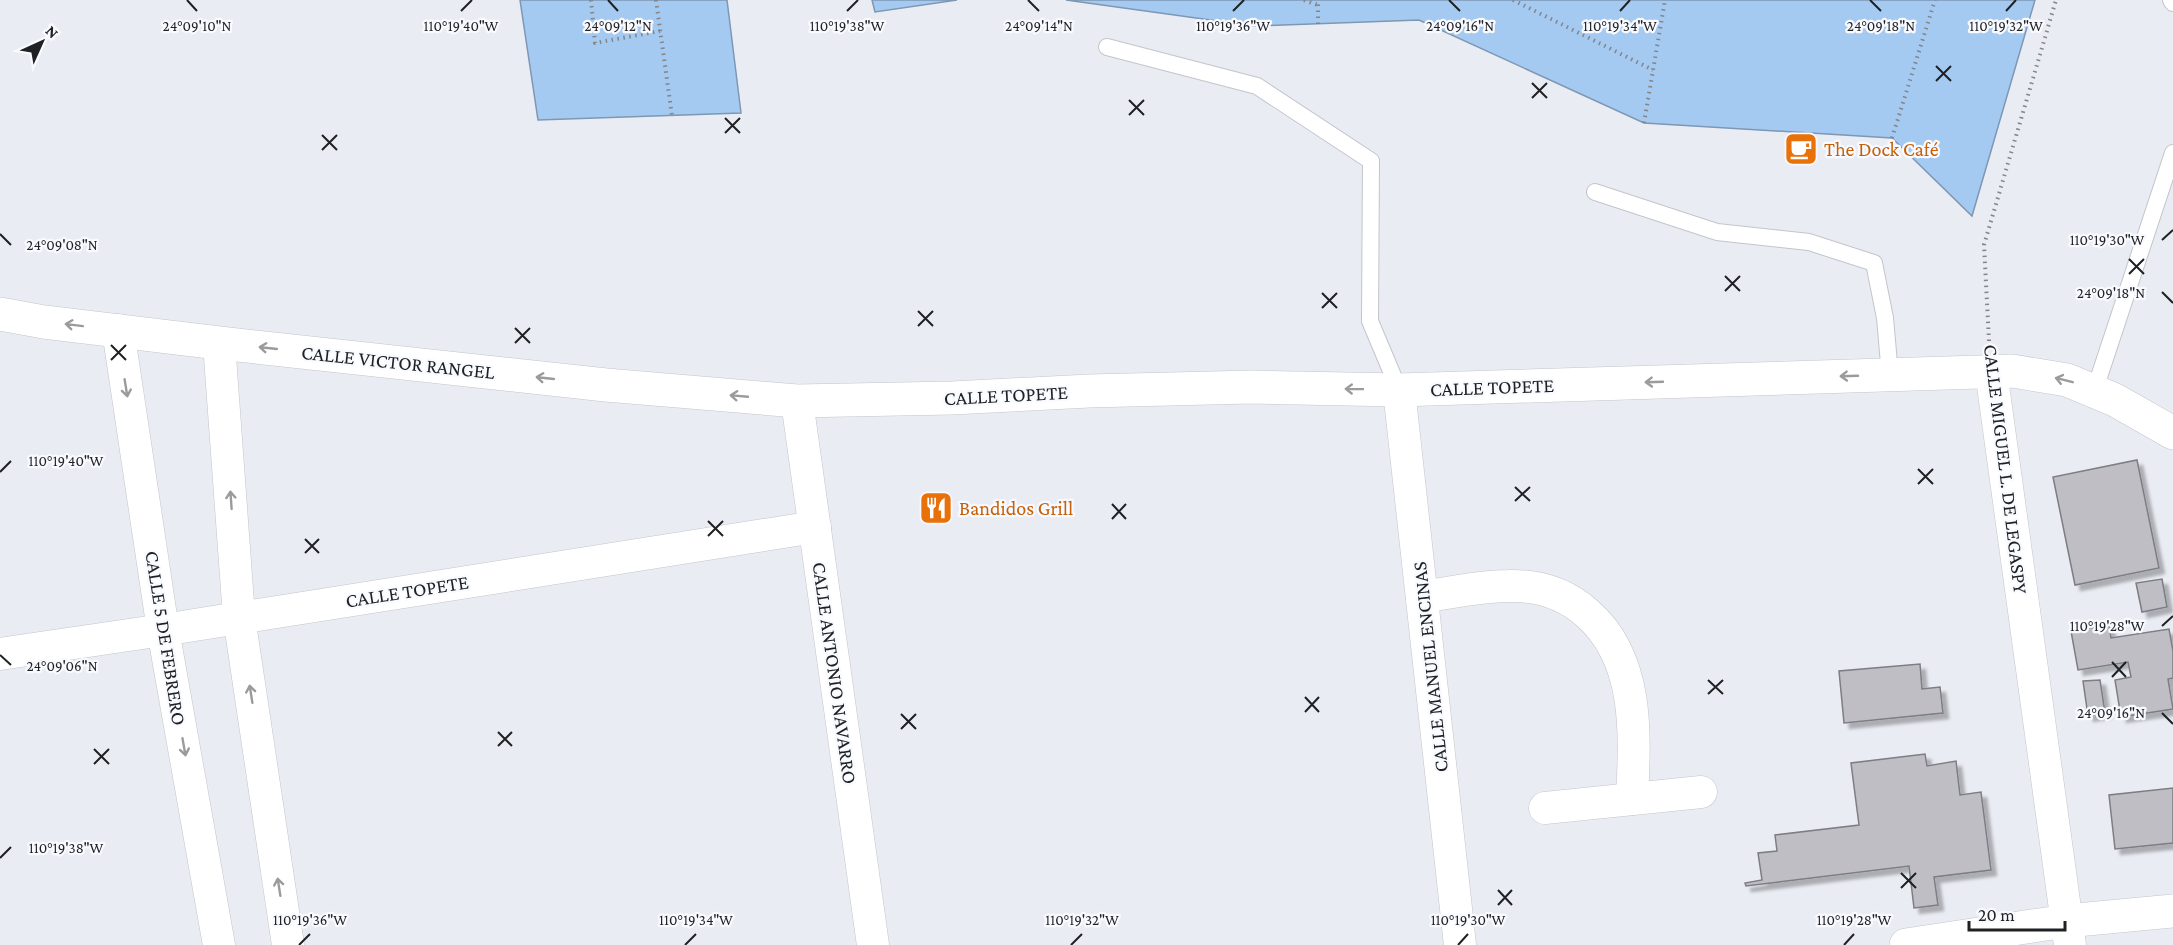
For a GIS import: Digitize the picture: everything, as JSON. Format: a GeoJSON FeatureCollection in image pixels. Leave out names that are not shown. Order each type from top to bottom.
{"type":"FeatureCollection","features":[{"type":"Feature","properties":{"kind":"street","name":"CALLE VICTOR RANGEL"},"geometry":{"type":"LineString","coordinates":[[0,314],[219,343],[606,384],[797,401]]}},
{"type":"Feature","properties":{"kind":"street","name":"CALLE 5 DE FEBRERO"},"geometry":{"type":"LineString","coordinates":[[117,330],[163,630],[219,945]]}},
{"type":"Feature","properties":{"kind":"street"},"geometry":{"type":"LineString","coordinates":[[219,343],[239,617],[288,945]]}},
{"type":"Feature","properties":{"kind":"street","name":"CALLE MIGUEL L. DE LEGASPY"},"geometry":{"type":"LineString","coordinates":[[1991,371],[2068,933]]}},
{"type":"Feature","properties":{"kind":"street","name":"CALLE TOPETE"},"geometry":{"type":"LineString","coordinates":[[797,401],[952,398],[1239,387],[1399,390],[2012,371],[2067,380],[2115,400],[2173,433]]}},
{"type":"Feature","properties":{"kind":"street","name":"CALLE MANUEL ENCINAS"},"geometry":{"type":"LineString","coordinates":[[1399,390],[1460,945]]}},
{"type":"Feature","properties":{"kind":"street","name":"CALLE ANTONIO NAVARRO"},"geometry":{"type":"LineString","coordinates":[[797,401],[873,945]]}},
{"type":"Feature","properties":{"kind":"street","name":"CALLE TOPETE"},"geometry":{"type":"LineString","coordinates":[[0,654],[815,527]]}},
{"type":"Feature","properties":{"kind":"street"},"geometry":{"type":"LineString","coordinates":[[1422,597],[1509,586],[1536,588],[1559,594],[1578,605],[1592,618],[1611,638],[1623,664],[1632,707],[1634,752],[1632,799]]}},
{"type":"Feature","properties":{"kind":"street"},"geometry":{"type":"LineString","coordinates":[[1545,808],[1701,792]]}},
{"type":"Feature","properties":{"kind":"street"},"geometry":{"type":"LineString","coordinates":[[1906,945],[2068,933],[2173,911]]}},
{"type":"Feature","properties":{"kind":"lane"},"geometry":{"type":"LineString","coordinates":[[1107,47],[1257,87],[1371,161],[1370,321],[1399,390]]}},
{"type":"Feature","properties":{"kind":"lane"},"geometry":{"type":"LineString","coordinates":[[2094,392],[2173,153]]}},
{"type":"Feature","properties":{"kind":"lane"},"geometry":{"type":"LineString","coordinates":[[1595,192],[1717,232],[1809,242],[1874,263],[1885,318],[1890,375]]}},
{"type":"Feature","properties":{"kind":"path"},"geometry":{"type":"LineString","coordinates":[[591,0],[595,43],[660,31]]}},
{"type":"Feature","properties":{"kind":"path"},"geometry":{"type":"LineString","coordinates":[[656,0],[672,116]]}},
{"type":"Feature","properties":{"kind":"path"},"geometry":{"type":"LineString","coordinates":[[1304,0],[1318,2],[1318,24]]}},
{"type":"Feature","properties":{"kind":"path"},"geometry":{"type":"LineString","coordinates":[[1513,0],[1653,70]]}},
{"type":"Feature","properties":{"kind":"path"},"geometry":{"type":"LineString","coordinates":[[1644,123],[1665,0]]}},
{"type":"Feature","properties":{"kind":"path"},"geometry":{"type":"LineString","coordinates":[[1892,138],[1935,0]]}},
{"type":"Feature","properties":{"kind":"path","name":"CALLE MIGUEL L. DE LEGASPY"},"geometry":{"type":"LineString","coordinates":[[1991,371],[1984,245],[2056,0]]}},
{"type":"Feature","properties":{"kind":"water"},"geometry":{"type":"Polygon","coordinates":[[[520,0],[727,0],[741,113],[538,120],[520,0]]]}},
{"type":"Feature","properties":{"kind":"water"},"geometry":{"type":"Polygon","coordinates":[[[872,0],[957,0],[875,12],[872,0]]]}},
{"type":"Feature","properties":{"kind":"water"},"geometry":{"type":"Polygon","coordinates":[[[1066,0],[2035,0],[1972,216],[1892,138],[1644,123],[1419,20],[1254,26],[1066,0]]]}},
{"type":"Feature","properties":{"kind":"building"},"geometry":{"type":"Polygon","coordinates":[[[2137,460],[2159,568],[2075,585],[2053,477],[2137,460]]]}},
{"type":"Feature","properties":{"kind":"building"},"geometry":{"type":"Polygon","coordinates":[[[2162,579],[2167,607],[2142,612],[2136,583],[2162,579]]]}},
{"type":"Feature","properties":{"kind":"building"},"geometry":{"type":"Polygon","coordinates":[[[2109,625],[2111,638],[2169,629],[2173,651],[2173,678],[2168,679],[2173,709],[2121,717],[2115,680],[2131,677],[2128,662],[2078,670],[2071,631],[2109,625]]]}},
{"type":"Feature","properties":{"kind":"building"},"geometry":{"type":"Polygon","coordinates":[[[1920,664],[1922,689],[1940,687],[1943,713],[1844,723],[1839,671],[1920,664]]]}},
{"type":"Feature","properties":{"kind":"building"},"geometry":{"type":"Polygon","coordinates":[[[2100,680],[2105,713],[2088,716],[2083,681],[2100,680]]]}},
{"type":"Feature","properties":{"kind":"building"},"geometry":{"type":"Polygon","coordinates":[[[1925,754],[1927,766],[1956,761],[1960,795],[1981,792],[1991,870],[1934,877],[1938,905],[1914,908],[1909,866],[1746,886],[1745,883],[1762,880],[1758,853],[1777,851],[1775,835],[1859,825],[1851,763],[1925,754]]]}},
{"type":"Feature","properties":{"kind":"building"},"geometry":{"type":"Polygon","coordinates":[[[2173,788],[2173,843],[2115,849],[2109,795],[2173,788]]]}},
{"type":"Feature","properties":{"kind":"place","name":"The Dock Café"},"geometry":{"type":"Point","coordinates":[1801,149]}},
{"type":"Feature","properties":{"kind":"place","name":"Bandidos Grill"},"geometry":{"type":"Point","coordinates":[936,508]}}]}
